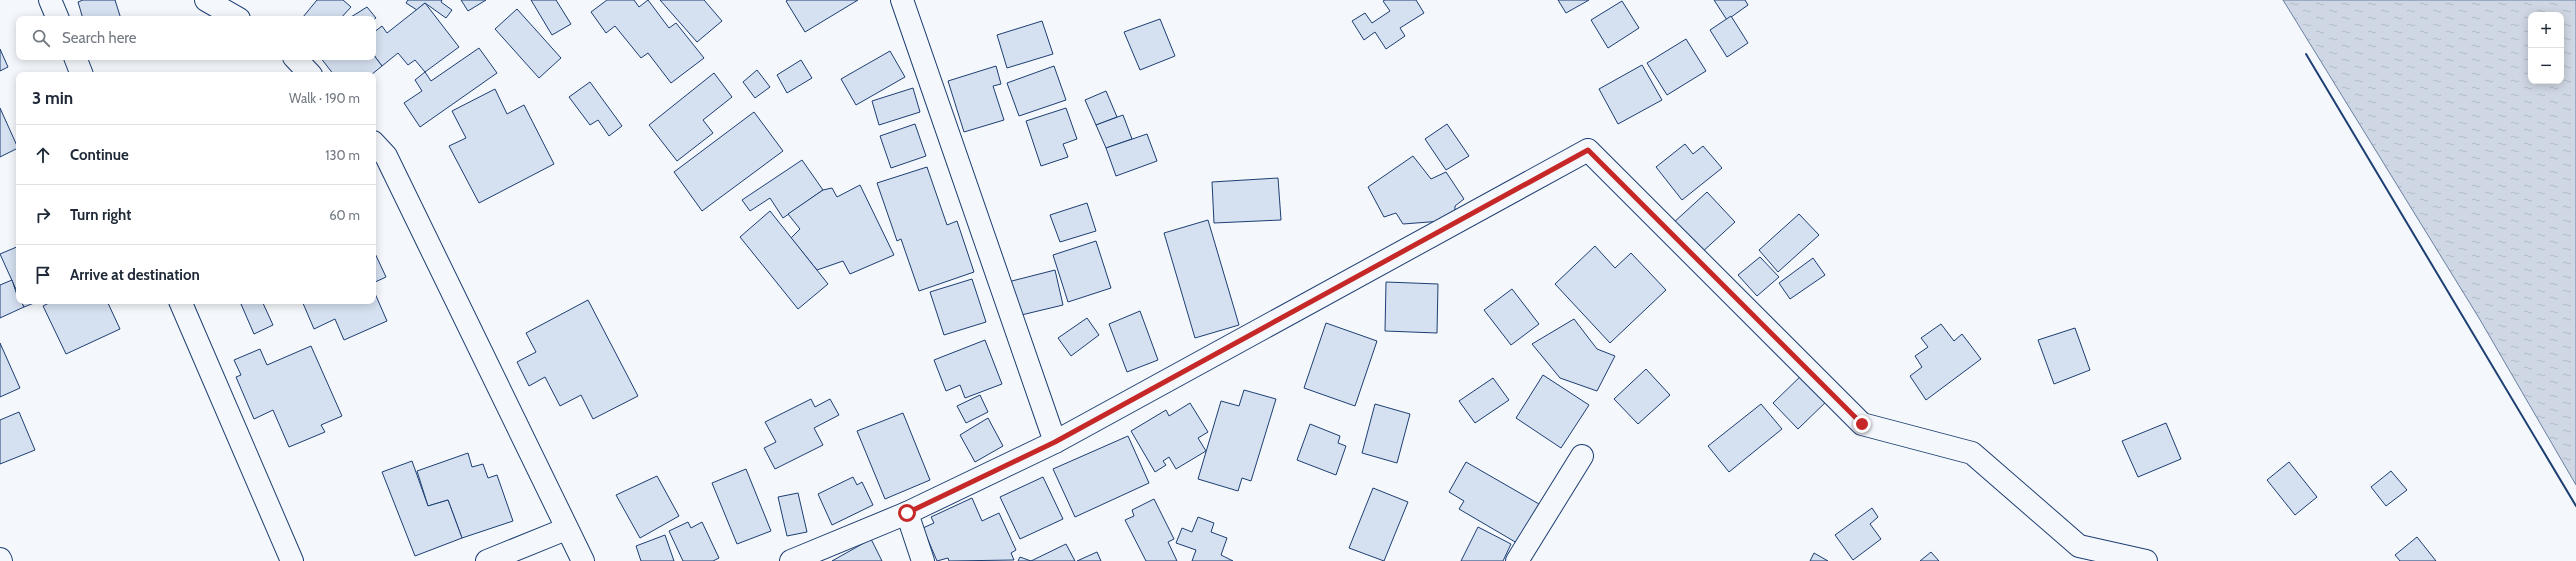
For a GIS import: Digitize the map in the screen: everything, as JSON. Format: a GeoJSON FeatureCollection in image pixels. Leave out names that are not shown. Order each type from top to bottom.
{"type":"FeatureCollection","features":[{"type":"Feature","properties":{"kind":"street"},"geometry":{"type":"LineString","coordinates":[[50,0],[57,16]]}},
{"type":"Feature","properties":{"kind":"street"},"geometry":{"type":"LineString","coordinates":[[206,0],[234,16]]}},
{"type":"Feature","properties":{"kind":"street"},"geometry":{"type":"LineString","coordinates":[[902,0],[1055,442]]}},
{"type":"Feature","properties":{"kind":"street"},"geometry":{"type":"LineString","coordinates":[[76,60],[81,72]]}},
{"type":"Feature","properties":{"kind":"street"},"geometry":{"type":"LineString","coordinates":[[297,60],[308,72]]}},
{"type":"Feature","properties":{"kind":"street"},"geometry":{"type":"LineString","coordinates":[[376,145],[386,156],[566,529],[583,561]]}},
{"type":"Feature","properties":{"kind":"street"},"geometry":{"type":"LineString","coordinates":[[791,561],[907,513],[1055,442],[1588,150],[1862,424],[1972,453],[2079,546],[2146,561]]}},
{"type":"Feature","properties":{"kind":"street"},"geometry":{"type":"LineString","coordinates":[[181,304],[292,561]]}},
{"type":"Feature","properties":{"kind":"street"},"geometry":{"type":"LineString","coordinates":[[1517,561],[1582,456]]}},
{"type":"Feature","properties":{"kind":"street"},"geometry":{"type":"LineString","coordinates":[[907,513],[923,561]]}},
{"type":"Feature","properties":{"kind":"street"},"geometry":{"type":"LineString","coordinates":[[487,561],[566,529]]}},
{"type":"Feature","properties":{"kind":"water"},"geometry":{"type":"Polygon","coordinates":[[[2283,0],[2576,0],[2576,485],[2479,318],[2283,0]]]}},
{"type":"Feature","properties":{"kind":"building"},"geometry":{"type":"Polygon","coordinates":[[[83,0],[115,0],[120,16],[82,16],[78,2],[83,0]]]}},
{"type":"Feature","properties":{"kind":"building"},"geometry":{"type":"Polygon","coordinates":[[[317,0],[343,0],[351,7],[343,16],[304,16],[317,0]]]}},
{"type":"Feature","properties":{"kind":"building"},"geometry":{"type":"Polygon","coordinates":[[[408,0],[442,0],[441,2],[452,10],[446,18],[425,3],[417,10],[406,3],[408,0]]]}},
{"type":"Feature","properties":{"kind":"building"},"geometry":{"type":"Polygon","coordinates":[[[461,0],[486,0],[468,11],[461,0]]]}},
{"type":"Feature","properties":{"kind":"building"},"geometry":{"type":"Polygon","coordinates":[[[531,0],[556,0],[571,24],[552,35],[531,0]]]}},
{"type":"Feature","properties":{"kind":"building"},"geometry":{"type":"Polygon","coordinates":[[[607,0],[634,0],[639,7],[648,0],[669,28],[676,23],[704,58],[671,83],[648,53],[641,58],[615,26],[606,33],[591,12],[607,0]]]}},
{"type":"Feature","properties":{"kind":"building"},"geometry":{"type":"Polygon","coordinates":[[[660,0],[704,0],[722,21],[697,42],[660,0]]]}},
{"type":"Feature","properties":{"kind":"building"},"geometry":{"type":"Polygon","coordinates":[[[858,0],[805,32],[786,1],[858,0]]]}},
{"type":"Feature","properties":{"kind":"building"},"geometry":{"type":"Polygon","coordinates":[[[1416,0],[1424,13],[1400,28],[1405,36],[1386,49],[1375,32],[1364,40],[1352,21],[1365,13],[1372,23],[1390,11],[1383,1],[1416,0]]]}},
{"type":"Feature","properties":{"kind":"building"},"geometry":{"type":"Polygon","coordinates":[[[1558,0],[1589,0],[1566,13],[1558,0]]]}},
{"type":"Feature","properties":{"kind":"building"},"geometry":{"type":"Polygon","coordinates":[[[1714,0],[1745,0],[1748,5],[1727,20],[1714,0]]]}},
{"type":"Feature","properties":{"kind":"building"},"geometry":{"type":"Polygon","coordinates":[[[1622,1],[1639,28],[1608,48],[1591,20],[1622,1]]]}},
{"type":"Feature","properties":{"kind":"building"},"geometry":{"type":"Polygon","coordinates":[[[425,3],[459,47],[425,72],[415,60],[408,65],[398,53],[382,66],[376,58],[376,31],[382,26],[387,33],[425,3]]]}},
{"type":"Feature","properties":{"kind":"building"},"geometry":{"type":"Polygon","coordinates":[[[367,7],[374,16],[353,16],[367,7]]]}},
{"type":"Feature","properties":{"kind":"building"},"geometry":{"type":"Polygon","coordinates":[[[517,9],[561,58],[539,78],[495,29],[517,9]]]}},
{"type":"Feature","properties":{"kind":"building"},"geometry":{"type":"Polygon","coordinates":[[[1731,16],[1748,43],[1727,57],[1710,30],[1731,16]]]}},
{"type":"Feature","properties":{"kind":"building"},"geometry":{"type":"Polygon","coordinates":[[[1160,19],[1175,56],[1140,70],[1124,32],[1160,19]]]}},
{"type":"Feature","properties":{"kind":"building"},"geometry":{"type":"Polygon","coordinates":[[[1042,21],[1053,54],[1007,68],[997,35],[1042,21]]]}},
{"type":"Feature","properties":{"kind":"building"},"geometry":{"type":"Polygon","coordinates":[[[1686,39],[1706,71],[1667,95],[1647,63],[1686,39]]]}},
{"type":"Feature","properties":{"kind":"building"},"geometry":{"type":"Polygon","coordinates":[[[479,48],[497,73],[420,127],[404,103],[422,91],[415,80],[425,72],[431,81],[479,48]]]}},
{"type":"Feature","properties":{"kind":"building"},"geometry":{"type":"Polygon","coordinates":[[[0,49],[8,67],[0,71],[0,49]]]}},
{"type":"Feature","properties":{"kind":"building"},"geometry":{"type":"Polygon","coordinates":[[[890,51],[905,77],[856,105],[841,79],[890,51]]]}},
{"type":"Feature","properties":{"kind":"building"},"geometry":{"type":"Polygon","coordinates":[[[376,58],[382,66],[375,72],[332,72],[322,60],[376,60],[376,58]]]}},
{"type":"Feature","properties":{"kind":"building"},"geometry":{"type":"Polygon","coordinates":[[[801,60],[812,78],[787,93],[777,75],[801,60]]]}},
{"type":"Feature","properties":{"kind":"building"},"geometry":{"type":"Polygon","coordinates":[[[1642,65],[1662,100],[1618,124],[1599,89],[1642,65]]]}},
{"type":"Feature","properties":{"kind":"building"},"geometry":{"type":"Polygon","coordinates":[[[996,66],[1001,84],[993,86],[1004,120],[964,132],[948,81],[996,66]]]}},
{"type":"Feature","properties":{"kind":"building"},"geometry":{"type":"Polygon","coordinates":[[[1054,66],[1066,100],[1019,116],[1007,83],[1054,66]]]}},
{"type":"Feature","properties":{"kind":"building"},"geometry":{"type":"Polygon","coordinates":[[[757,70],[770,87],[755,98],[743,82],[757,70]]]}},
{"type":"Feature","properties":{"kind":"building"},"geometry":{"type":"Polygon","coordinates":[[[714,73],[732,97],[703,120],[713,133],[677,161],[649,125],[714,73]]]}},
{"type":"Feature","properties":{"kind":"building"},"geometry":{"type":"Polygon","coordinates":[[[590,82],[622,126],[609,136],[598,120],[590,125],[569,97],[590,82]]]}},
{"type":"Feature","properties":{"kind":"building"},"geometry":{"type":"Polygon","coordinates":[[[913,88],[920,112],[879,125],[872,101],[913,88]]]}},
{"type":"Feature","properties":{"kind":"building"},"geometry":{"type":"Polygon","coordinates":[[[495,89],[507,114],[524,105],[554,164],[479,203],[449,146],[466,138],[452,111],[495,89]]]}},
{"type":"Feature","properties":{"kind":"building"},"geometry":{"type":"Polygon","coordinates":[[[1106,91],[1117,117],[1096,125],[1085,100],[1106,91]]]}},
{"type":"Feature","properties":{"kind":"building"},"geometry":{"type":"Polygon","coordinates":[[[0,108],[16,144],[16,149],[0,157],[0,108]]]}},
{"type":"Feature","properties":{"kind":"building"},"geometry":{"type":"Polygon","coordinates":[[[1066,108],[1077,139],[1063,144],[1068,157],[1041,166],[1026,121],[1066,108]]]}},
{"type":"Feature","properties":{"kind":"building"},"geometry":{"type":"Polygon","coordinates":[[[754,112],[783,151],[702,211],[674,172],[754,112]]]}},
{"type":"Feature","properties":{"kind":"building"},"geometry":{"type":"Polygon","coordinates":[[[1123,115],[1132,139],[1106,148],[1096,125],[1123,115]]]}},
{"type":"Feature","properties":{"kind":"building"},"geometry":{"type":"Polygon","coordinates":[[[915,124],[926,156],[891,168],[880,136],[915,124]]]}},
{"type":"Feature","properties":{"kind":"building"},"geometry":{"type":"Polygon","coordinates":[[[1447,124],[1469,156],[1446,170],[1425,139],[1447,124]]]}},
{"type":"Feature","properties":{"kind":"building"},"geometry":{"type":"Polygon","coordinates":[[[1147,134],[1157,161],[1116,176],[1106,148],[1147,134]]]}},
{"type":"Feature","properties":{"kind":"building"},"geometry":{"type":"Polygon","coordinates":[[[1685,144],[1693,154],[1703,146],[1722,168],[1682,200],[1656,167],[1685,144]]]}},
{"type":"Feature","properties":{"kind":"building"},"geometry":{"type":"Polygon","coordinates":[[[1413,156],[1431,179],[1446,172],[1464,199],[1455,206],[1455,220],[1403,224],[1396,213],[1384,217],[1368,187],[1413,156]]]}},
{"type":"Feature","properties":{"kind":"building"},"geometry":{"type":"Polygon","coordinates":[[[802,160],[823,190],[783,218],[770,198],[750,211],[742,200],[802,160]]]}},
{"type":"Feature","properties":{"kind":"building"},"geometry":{"type":"Polygon","coordinates":[[[927,167],[947,225],[957,221],[974,272],[919,291],[901,239],[897,241],[877,183],[927,167]]]}},
{"type":"Feature","properties":{"kind":"building"},"geometry":{"type":"Polygon","coordinates":[[[1278,178],[1281,220],[1214,223],[1212,182],[1278,178]]]}},
{"type":"Feature","properties":{"kind":"building"},"geometry":{"type":"Polygon","coordinates":[[[860,185],[894,255],[850,274],[843,261],[817,270],[791,238],[800,229],[788,214],[823,190],[832,188],[837,197],[860,185]]]}},
{"type":"Feature","properties":{"kind":"building"},"geometry":{"type":"Polygon","coordinates":[[[1707,192],[1735,222],[1700,254],[1672,224],[1707,192]]]}},
{"type":"Feature","properties":{"kind":"building"},"geometry":{"type":"Polygon","coordinates":[[[1087,203],[1096,231],[1060,242],[1050,215],[1087,203]]]}},
{"type":"Feature","properties":{"kind":"building"},"geometry":{"type":"Polygon","coordinates":[[[770,211],[828,284],[798,309],[740,237],[770,211]]]}},
{"type":"Feature","properties":{"kind":"building"},"geometry":{"type":"Polygon","coordinates":[[[1799,214],[1819,235],[1778,272],[1759,250],[1799,214]]]}},
{"type":"Feature","properties":{"kind":"building"},"geometry":{"type":"Polygon","coordinates":[[[1208,220],[1239,325],[1195,338],[1164,233],[1208,220]]]}},
{"type":"Feature","properties":{"kind":"building"},"geometry":{"type":"Polygon","coordinates":[[[1096,241],[1111,288],[1068,302],[1053,255],[1096,241]]]}},
{"type":"Feature","properties":{"kind":"building"},"geometry":{"type":"Polygon","coordinates":[[[1595,246],[1615,268],[1631,253],[1666,290],[1610,343],[1555,284],[1595,246]]]}},
{"type":"Feature","properties":{"kind":"building"},"geometry":{"type":"Polygon","coordinates":[[[16,247],[16,289],[0,254],[16,247]]]}},
{"type":"Feature","properties":{"kind":"building"},"geometry":{"type":"Polygon","coordinates":[[[376,255],[386,277],[376,282],[376,255]]]}},
{"type":"Feature","properties":{"kind":"building"},"geometry":{"type":"Polygon","coordinates":[[[1760,257],[1779,277],[1757,296],[1738,275],[1760,257]]]}},
{"type":"Feature","properties":{"kind":"building"},"geometry":{"type":"Polygon","coordinates":[[[1813,258],[1825,275],[1790,299],[1779,283],[1813,258]]]}},
{"type":"Feature","properties":{"kind":"building"},"geometry":{"type":"Polygon","coordinates":[[[1055,270],[1063,305],[1013,317],[1004,283],[1055,270]]]}},
{"type":"Feature","properties":{"kind":"building"},"geometry":{"type":"Polygon","coordinates":[[[972,279],[986,322],[944,335],[930,292],[972,279]]]}},
{"type":"Feature","properties":{"kind":"building"},"geometry":{"type":"Polygon","coordinates":[[[12,280],[16,292],[16,304],[22,304],[24,307],[0,318],[0,285],[12,280]]]}},
{"type":"Feature","properties":{"kind":"building"},"geometry":{"type":"Polygon","coordinates":[[[1386,282],[1438,284],[1437,333],[1385,331],[1386,282]]]}},
{"type":"Feature","properties":{"kind":"building"},"geometry":{"type":"Polygon","coordinates":[[[1512,289],[1539,324],[1511,345],[1484,310],[1512,289]]]}},
{"type":"Feature","properties":{"kind":"building"},"geometry":{"type":"Polygon","coordinates":[[[376,296],[387,321],[344,340],[335,319],[314,329],[303,304],[376,304],[376,296]]]}},
{"type":"Feature","properties":{"kind":"building"},"geometry":{"type":"Polygon","coordinates":[[[588,300],[638,396],[593,419],[581,395],[560,406],[545,377],[529,386],[517,362],[536,352],[526,333],[588,300]]]}},
{"type":"Feature","properties":{"kind":"building"},"geometry":{"type":"Polygon","coordinates":[[[22,304],[32,304],[24,307],[22,304]]]}},
{"type":"Feature","properties":{"kind":"building"},"geometry":{"type":"Polygon","coordinates":[[[47,304],[108,304],[120,329],[66,354],[43,306],[47,304]]]}},
{"type":"Feature","properties":{"kind":"building"},"geometry":{"type":"Polygon","coordinates":[[[241,304],[263,304],[273,325],[254,334],[241,304]]]}},
{"type":"Feature","properties":{"kind":"building"},"geometry":{"type":"Polygon","coordinates":[[[1140,311],[1158,360],[1127,372],[1109,324],[1140,311]]]}},
{"type":"Feature","properties":{"kind":"building"},"geometry":{"type":"Polygon","coordinates":[[[1087,318],[1099,335],[1071,356],[1058,338],[1087,318]]]}},
{"type":"Feature","properties":{"kind":"building"},"geometry":{"type":"Polygon","coordinates":[[[1574,319],[1597,349],[1615,356],[1597,391],[1560,378],[1532,344],[1574,319]]]}},
{"type":"Feature","properties":{"kind":"building"},"geometry":{"type":"Polygon","coordinates":[[[1326,323],[1377,341],[1355,406],[1304,388],[1326,323]]]}},
{"type":"Feature","properties":{"kind":"building"},"geometry":{"type":"Polygon","coordinates":[[[1941,324],[1954,341],[1962,334],[1981,359],[1926,400],[1910,376],[1922,367],[1915,356],[1928,347],[1921,338],[1941,324]]]}},
{"type":"Feature","properties":{"kind":"building"},"geometry":{"type":"Polygon","coordinates":[[[2075,328],[2090,370],[2054,384],[2038,340],[2075,328]]]}},
{"type":"Feature","properties":{"kind":"building"},"geometry":{"type":"Polygon","coordinates":[[[985,340],[1002,384],[965,398],[960,385],[946,391],[934,360],[985,340]]]}},
{"type":"Feature","properties":{"kind":"building"},"geometry":{"type":"Polygon","coordinates":[[[0,343],[20,388],[0,397],[0,343]]]}},
{"type":"Feature","properties":{"kind":"building"},"geometry":{"type":"Polygon","coordinates":[[[311,346],[342,416],[321,425],[325,432],[289,447],[273,410],[254,419],[236,377],[241,375],[234,360],[260,349],[267,365],[311,346]]]}},
{"type":"Feature","properties":{"kind":"building"},"geometry":{"type":"Polygon","coordinates":[[[1646,369],[1670,395],[1638,424],[1614,399],[1646,369]]]}},
{"type":"Feature","properties":{"kind":"building"},"geometry":{"type":"Polygon","coordinates":[[[1806,371],[1831,397],[1798,429],[1773,403],[1806,371]]]}},
{"type":"Feature","properties":{"kind":"building"},"geometry":{"type":"Polygon","coordinates":[[[1543,375],[1589,405],[1561,448],[1516,418],[1543,375]]]}},
{"type":"Feature","properties":{"kind":"building"},"geometry":{"type":"Polygon","coordinates":[[[1493,378],[1509,400],[1475,423],[1459,401],[1493,378]]]}},
{"type":"Feature","properties":{"kind":"building"},"geometry":{"type":"Polygon","coordinates":[[[1244,390],[1276,399],[1251,481],[1242,478],[1238,491],[1198,479],[1221,401],[1239,406],[1244,390]]]}},
{"type":"Feature","properties":{"kind":"building"},"geometry":{"type":"Polygon","coordinates":[[[980,395],[988,412],[966,423],[957,406],[980,395]]]}},
{"type":"Feature","properties":{"kind":"building"},"geometry":{"type":"Polygon","coordinates":[[[811,399],[815,407],[830,399],[839,415],[814,428],[823,445],[775,469],[764,448],[776,442],[765,422],[811,399]]]}},
{"type":"Feature","properties":{"kind":"building"},"geometry":{"type":"Polygon","coordinates":[[[1190,403],[1208,432],[1198,438],[1206,451],[1176,469],[1169,457],[1163,461],[1166,465],[1155,472],[1131,431],[1166,410],[1169,416],[1190,403]]]}},
{"type":"Feature","properties":{"kind":"building"},"geometry":{"type":"Polygon","coordinates":[[[1375,404],[1410,414],[1397,463],[1362,453],[1375,404]]]}},
{"type":"Feature","properties":{"kind":"building"},"geometry":{"type":"Polygon","coordinates":[[[1761,404],[1782,429],[1729,472],[1708,446],[1761,404]]]}},
{"type":"Feature","properties":{"kind":"building"},"geometry":{"type":"Polygon","coordinates":[[[19,412],[35,450],[0,464],[0,420],[19,412]]]}},
{"type":"Feature","properties":{"kind":"building"},"geometry":{"type":"Polygon","coordinates":[[[903,413],[930,480],[885,499],[857,431],[903,413]]]}},
{"type":"Feature","properties":{"kind":"building"},"geometry":{"type":"Polygon","coordinates":[[[988,418],[1003,446],[975,462],[960,435],[988,418]]]}},
{"type":"Feature","properties":{"kind":"building"},"geometry":{"type":"Polygon","coordinates":[[[2166,423],[2181,459],[2138,477],[2122,441],[2166,423]]]}},
{"type":"Feature","properties":{"kind":"building"},"geometry":{"type":"Polygon","coordinates":[[[1310,424],[1340,436],[1338,443],[1346,446],[1336,475],[1297,460],[1310,424]]]}},
{"type":"Feature","properties":{"kind":"building"},"geometry":{"type":"Polygon","coordinates":[[[1128,436],[1149,483],[1075,517],[1053,469],[1128,436]]]}},
{"type":"Feature","properties":{"kind":"building"},"geometry":{"type":"Polygon","coordinates":[[[468,453],[472,467],[483,464],[488,478],[497,475],[513,521],[462,538],[448,500],[428,506],[417,471],[468,453]]]}},
{"type":"Feature","properties":{"kind":"building"},"geometry":{"type":"Polygon","coordinates":[[[412,461],[428,506],[448,500],[462,538],[415,556],[382,472],[412,461]]]}},
{"type":"Feature","properties":{"kind":"building"},"geometry":{"type":"Polygon","coordinates":[[[1466,462],[1539,504],[1517,543],[1459,509],[1464,501],[1449,492],[1466,462]]]}},
{"type":"Feature","properties":{"kind":"building"},"geometry":{"type":"Polygon","coordinates":[[[2289,462],[2317,497],[2295,515],[2267,480],[2289,462]]]}},
{"type":"Feature","properties":{"kind":"building"},"geometry":{"type":"Polygon","coordinates":[[[746,469],[771,531],[737,544],[712,483],[746,469]]]}},
{"type":"Feature","properties":{"kind":"building"},"geometry":{"type":"Polygon","coordinates":[[[2391,471],[2407,490],[2386,506],[2371,487],[2391,471]]]}},
{"type":"Feature","properties":{"kind":"building"},"geometry":{"type":"Polygon","coordinates":[[[657,476],[679,516],[640,538],[616,495],[657,476]]]}},
{"type":"Feature","properties":{"kind":"building"},"geometry":{"type":"Polygon","coordinates":[[[853,477],[857,485],[862,482],[873,505],[832,525],[818,494],[853,477]]]}},
{"type":"Feature","properties":{"kind":"building"},"geometry":{"type":"Polygon","coordinates":[[[1043,477],[1063,519],[1020,539],[1000,497],[1043,477]]]}},
{"type":"Feature","properties":{"kind":"building"},"geometry":{"type":"Polygon","coordinates":[[[1373,488],[1408,502],[1384,561],[1349,548],[1373,488]]]}},
{"type":"Feature","properties":{"kind":"building"},"geometry":{"type":"Polygon","coordinates":[[[798,493],[807,532],[787,536],[778,497],[798,493]]]}},
{"type":"Feature","properties":{"kind":"building"},"geometry":{"type":"Polygon","coordinates":[[[972,498],[982,521],[999,513],[1016,550],[1011,553],[1014,560],[949,561],[948,558],[937,561],[923,528],[934,523],[931,517],[972,498]]]}},
{"type":"Feature","properties":{"kind":"building"},"geometry":{"type":"Polygon","coordinates":[[[1154,499],[1174,539],[1168,542],[1177,561],[1146,561],[1125,520],[1134,516],[1132,510],[1154,499]]]}},
{"type":"Feature","properties":{"kind":"building"},"geometry":{"type":"Polygon","coordinates":[[[1872,508],[1878,517],[1870,524],[1881,539],[1853,560],[1835,535],[1872,508]]]}},
{"type":"Feature","properties":{"kind":"building"},"geometry":{"type":"Polygon","coordinates":[[[1198,517],[1214,523],[1211,532],[1227,538],[1221,555],[1233,561],[1192,561],[1196,550],[1176,543],[1182,528],[1192,532],[1198,517]]]}},
{"type":"Feature","properties":{"kind":"building"},"geometry":{"type":"Polygon","coordinates":[[[688,522],[691,528],[702,522],[719,558],[713,561],[683,561],[669,531],[688,522]]]}},
{"type":"Feature","properties":{"kind":"building"},"geometry":{"type":"Polygon","coordinates":[[[1478,527],[1511,544],[1503,561],[1461,561],[1478,527]]]}},
{"type":"Feature","properties":{"kind":"building"},"geometry":{"type":"Polygon","coordinates":[[[665,535],[674,561],[641,561],[636,546],[665,535]]]}},
{"type":"Feature","properties":{"kind":"building"},"geometry":{"type":"Polygon","coordinates":[[[2417,537],[2436,561],[2400,561],[2395,555],[2417,537]]]}},
{"type":"Feature","properties":{"kind":"building"},"geometry":{"type":"Polygon","coordinates":[[[871,539],[882,561],[832,561],[871,539]]]}},
{"type":"Feature","properties":{"kind":"building"},"geometry":{"type":"Polygon","coordinates":[[[1066,544],[1075,561],[1031,561],[1066,544]]]}},
{"type":"Feature","properties":{"kind":"building"},"geometry":{"type":"Polygon","coordinates":[[[1097,552],[1101,561],[1077,561],[1097,552]]]}},
{"type":"Feature","properties":{"kind":"building"},"geometry":{"type":"Polygon","coordinates":[[[1931,552],[1939,561],[1920,561],[1931,552]]]}},
{"type":"Feature","properties":{"kind":"building"},"geometry":{"type":"Polygon","coordinates":[[[1814,553],[1828,561],[1810,561],[1814,553]]]}},
{"type":"Feature","properties":{"kind":"building"},"geometry":{"type":"Polygon","coordinates":[[[1020,557],[1031,561],[1018,561],[1020,557]]]}},
{"type":"Feature","properties":{"kind":"wall"},"geometry":{"type":"LineString","coordinates":[[2306,54],[2576,506]]}},
{"type":"Feature","properties":{"kind":"route"},"geometry":{"type":"LineString","coordinates":[[907,513],[1055,442],[1588,150],[1862,424]]}}]}
